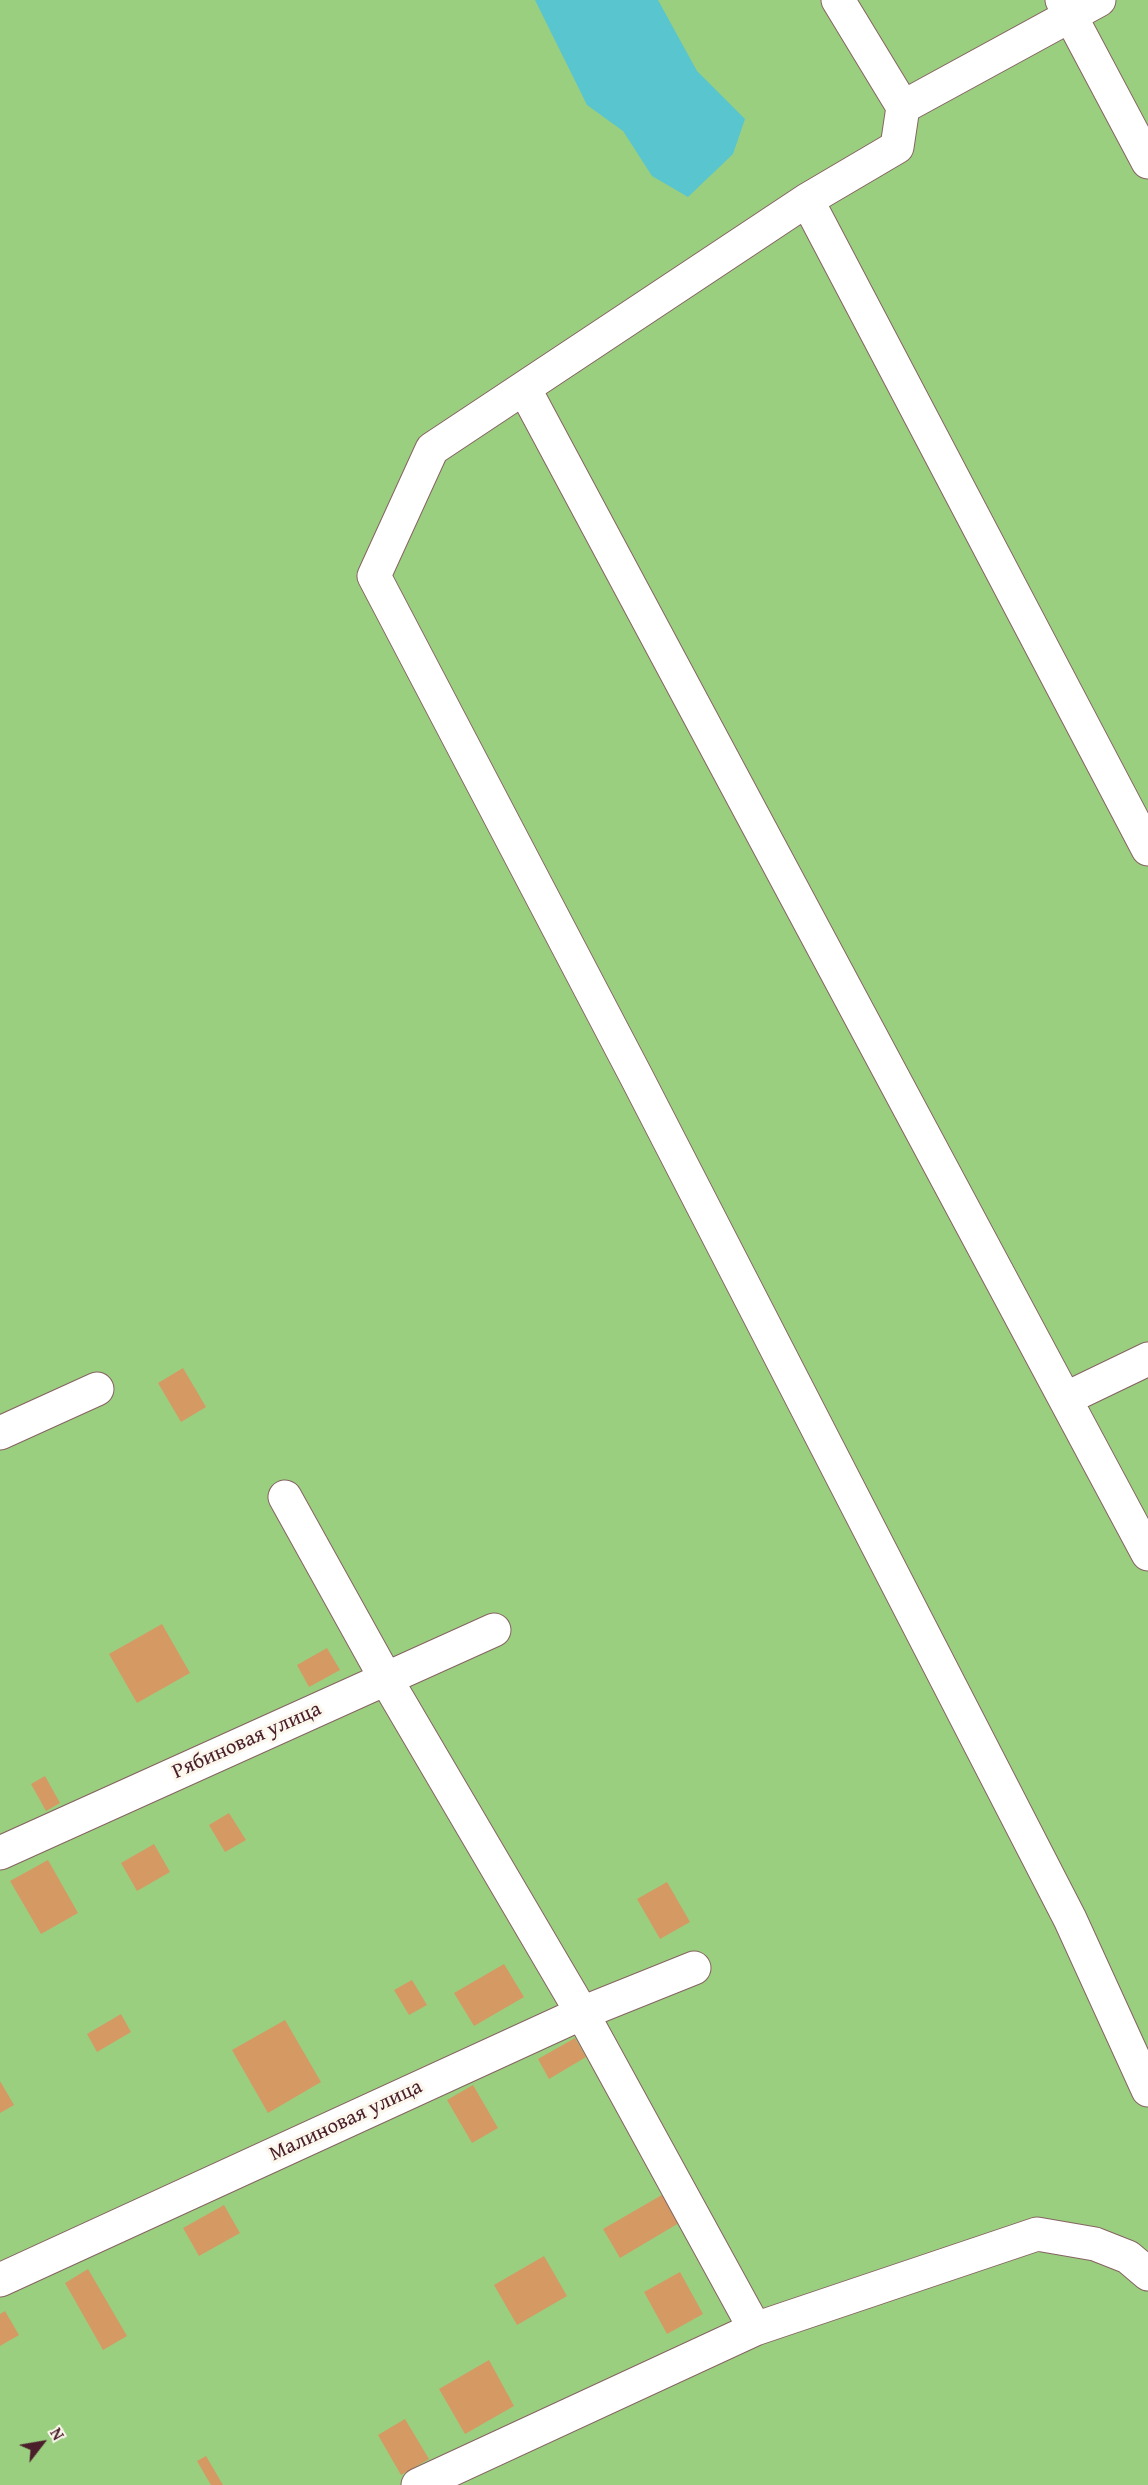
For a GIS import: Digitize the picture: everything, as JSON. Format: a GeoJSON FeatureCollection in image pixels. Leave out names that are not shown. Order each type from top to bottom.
{"type":"FeatureCollection","features":[{"type":"Feature","properties":{"kind":"lane"},"geometry":{"type":"LineString","coordinates":[[838,0],[903,107],[897,147],[807,200],[432,449],[374,576],[636,1076],[1065,1909],[1148,2090]]}},
{"type":"Feature","properties":{"kind":"lane"},"geometry":{"type":"LineString","coordinates":[[903,107],[1066,8],[1099,0]]}},
{"type":"Feature","properties":{"kind":"lane"},"geometry":{"type":"LineString","coordinates":[[1066,8],[1148,162]]}},
{"type":"Feature","properties":{"kind":"lane"},"geometry":{"type":"LineString","coordinates":[[807,200],[1148,849]]}},
{"type":"Feature","properties":{"kind":"lane"},"geometry":{"type":"LineString","coordinates":[[524,388],[1067,1398],[1148,1554]]}},
{"type":"Feature","properties":{"kind":"lane"},"geometry":{"type":"LineString","coordinates":[[1067,1398],[1148,1359]]}},
{"type":"Feature","properties":{"kind":"lane"},"geometry":{"type":"LineString","coordinates":[[0,1433],[97,1389]]}},
{"type":"Feature","properties":{"kind":"lane"},"geometry":{"type":"LineString","coordinates":[[285,1497],[386,1678],[582,2013],[755,2329]]}},
{"type":"Feature","properties":{"kind":"lane","name":"Рябиновая улица"},"geometry":{"type":"LineString","coordinates":[[0,1853],[495,1630]]}},
{"type":"Feature","properties":{"kind":"lane","name":"Малиновая улица"},"geometry":{"type":"LineString","coordinates":[[0,2280],[582,2013],[694,1968]]}},
{"type":"Feature","properties":{"kind":"lane"},"geometry":{"type":"LineString","coordinates":[[418,2485],[755,2329],[1036,2234],[1095,2244],[1128,2257],[1148,2274]]}},
{"type":"Feature","properties":{"kind":"green space"},"geometry":{"type":"Polygon","coordinates":[[[0,0],[1148,0],[1148,2485],[0,2485],[0,0]]]}},
{"type":"Feature","properties":{"kind":"water"},"geometry":{"type":"Polygon","coordinates":[[[535,0],[658,0],[697,71],[745,119],[733,154],[688,197],[652,176],[623,131],[587,105],[535,0]]]}},
{"type":"Feature","properties":{"kind":"building"},"geometry":{"type":"Polygon","coordinates":[[[183,1368],[206,1407],[181,1422],[158,1383],[183,1368]]]}},
{"type":"Feature","properties":{"kind":"building"},"geometry":{"type":"Polygon","coordinates":[[[162,1624],[190,1673],[137,1703],[109,1654],[162,1624]]]}},
{"type":"Feature","properties":{"kind":"building"},"geometry":{"type":"Polygon","coordinates":[[[327,1648],[340,1670],[309,1687],[297,1665],[327,1648]]]}},
{"type":"Feature","properties":{"kind":"building"},"geometry":{"type":"Polygon","coordinates":[[[45,1776],[60,1803],[46,1811],[31,1784],[45,1776]]]}},
{"type":"Feature","properties":{"kind":"building"},"geometry":{"type":"Polygon","coordinates":[[[229,1813],[246,1840],[225,1852],[209,1825],[229,1813]]]}},
{"type":"Feature","properties":{"kind":"building"},"geometry":{"type":"Polygon","coordinates":[[[154,1844],[170,1872],[137,1891],[121,1863],[154,1844]]]}},
{"type":"Feature","properties":{"kind":"building"},"geometry":{"type":"Polygon","coordinates":[[[48,1860],[78,1913],[41,1934],[10,1881],[48,1860]]]}},
{"type":"Feature","properties":{"kind":"building"},"geometry":{"type":"Polygon","coordinates":[[[667,1882],[690,1922],[660,1939],[637,1899],[667,1882]]]}},
{"type":"Feature","properties":{"kind":"building"},"geometry":{"type":"Polygon","coordinates":[[[504,1964],[524,1997],[474,2026],[454,1993],[504,1964]]]}},
{"type":"Feature","properties":{"kind":"building"},"geometry":{"type":"Polygon","coordinates":[[[412,1980],[427,2005],[409,2015],[394,1990],[412,1980]]]}},
{"type":"Feature","properties":{"kind":"building"},"geometry":{"type":"Polygon","coordinates":[[[121,2014],[131,2032],[97,2052],[87,2034],[121,2014]]]}},
{"type":"Feature","properties":{"kind":"building"},"geometry":{"type":"Polygon","coordinates":[[[285,2020],[321,2082],[268,2113],[232,2050],[285,2020]]]}},
{"type":"Feature","properties":{"kind":"building"},"geometry":{"type":"Polygon","coordinates":[[[575,2038],[586,2057],[549,2079],[538,2059],[575,2038]]]}},
{"type":"Feature","properties":{"kind":"building"},"geometry":{"type":"Polygon","coordinates":[[[0,2081],[14,2105],[0,2113],[0,2081]]]}},
{"type":"Feature","properties":{"kind":"building"},"geometry":{"type":"Polygon","coordinates":[[[473,2085],[498,2128],[472,2143],[447,2100],[473,2085]]]}},
{"type":"Feature","properties":{"kind":"building"},"geometry":{"type":"Polygon","coordinates":[[[667,2192],[684,2220],[620,2258],[603,2229],[667,2192]]]}},
{"type":"Feature","properties":{"kind":"building"},"geometry":{"type":"Polygon","coordinates":[[[224,2205],[240,2233],[199,2256],[183,2228],[224,2205]]]}},
{"type":"Feature","properties":{"kind":"building"},"geometry":{"type":"Polygon","coordinates":[[[544,2256],[567,2296],[517,2325],[494,2285],[544,2256]]]}},
{"type":"Feature","properties":{"kind":"building"},"geometry":{"type":"Polygon","coordinates":[[[88,2269],[127,2336],[103,2350],[65,2283],[88,2269]]]}},
{"type":"Feature","properties":{"kind":"building"},"geometry":{"type":"Polygon","coordinates":[[[680,2272],[703,2314],[667,2334],[644,2292],[680,2272]]]}},
{"type":"Feature","properties":{"kind":"building"},"geometry":{"type":"Polygon","coordinates":[[[5,2311],[19,2335],[0,2346],[0,2314],[5,2311]]]}},
{"type":"Feature","properties":{"kind":"building"},"geometry":{"type":"Polygon","coordinates":[[[489,2360],[514,2406],[465,2434],[439,2389],[489,2360]]]}},
{"type":"Feature","properties":{"kind":"building"},"geometry":{"type":"Polygon","coordinates":[[[405,2419],[429,2459],[401,2475],[378,2435],[405,2419]]]}},
{"type":"Feature","properties":{"kind":"building"},"geometry":{"type":"Polygon","coordinates":[[[206,2456],[223,2485],[211,2485],[197,2461],[206,2456]]]}}]}
